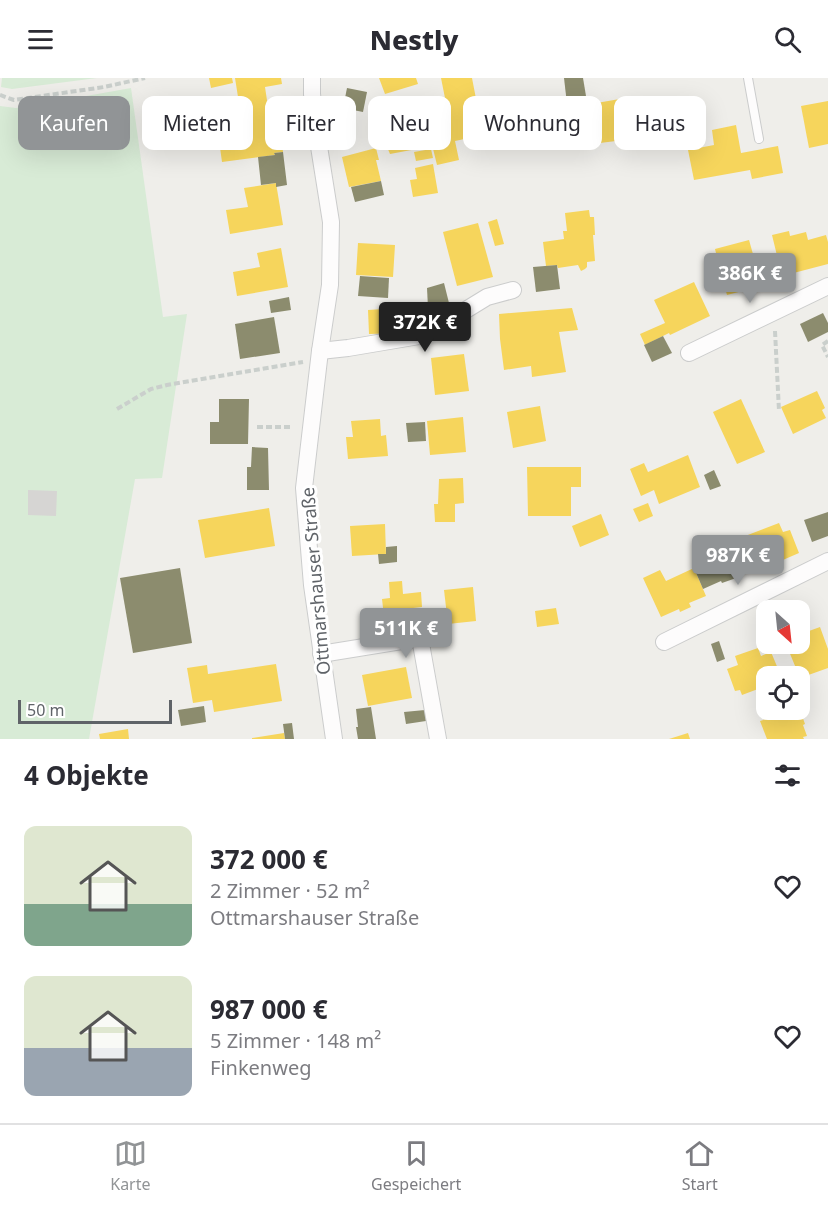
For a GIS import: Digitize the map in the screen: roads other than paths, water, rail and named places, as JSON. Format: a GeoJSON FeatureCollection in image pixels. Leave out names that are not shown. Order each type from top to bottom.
{"type":"FeatureCollection","features":[{"type":"Feature","properties":{"kind":"street","name":"Ottmarshauser Straße"},"geometry":{"type":"LineString","coordinates":[[312,78],[317,134],[331,222],[330,285],[319,355],[304,488],[312,585],[334,739]]}},
{"type":"Feature","properties":{"kind":"street"},"geometry":{"type":"LineString","coordinates":[[689,353],[828,286]]}},
{"type":"Feature","properties":{"kind":"street"},"geometry":{"type":"LineString","coordinates":[[319,355],[425,335],[487,297],[513,290]]}},
{"type":"Feature","properties":{"kind":"street"},"geometry":{"type":"LineString","coordinates":[[663,642],[828,561]]}},
{"type":"Feature","properties":{"kind":"street"},"geometry":{"type":"LineString","coordinates":[[321,654],[420,638],[438,739]]}},
{"type":"Feature","properties":{"kind":"lane"},"geometry":{"type":"LineString","coordinates":[[748,78],[759,139]]}}]}
